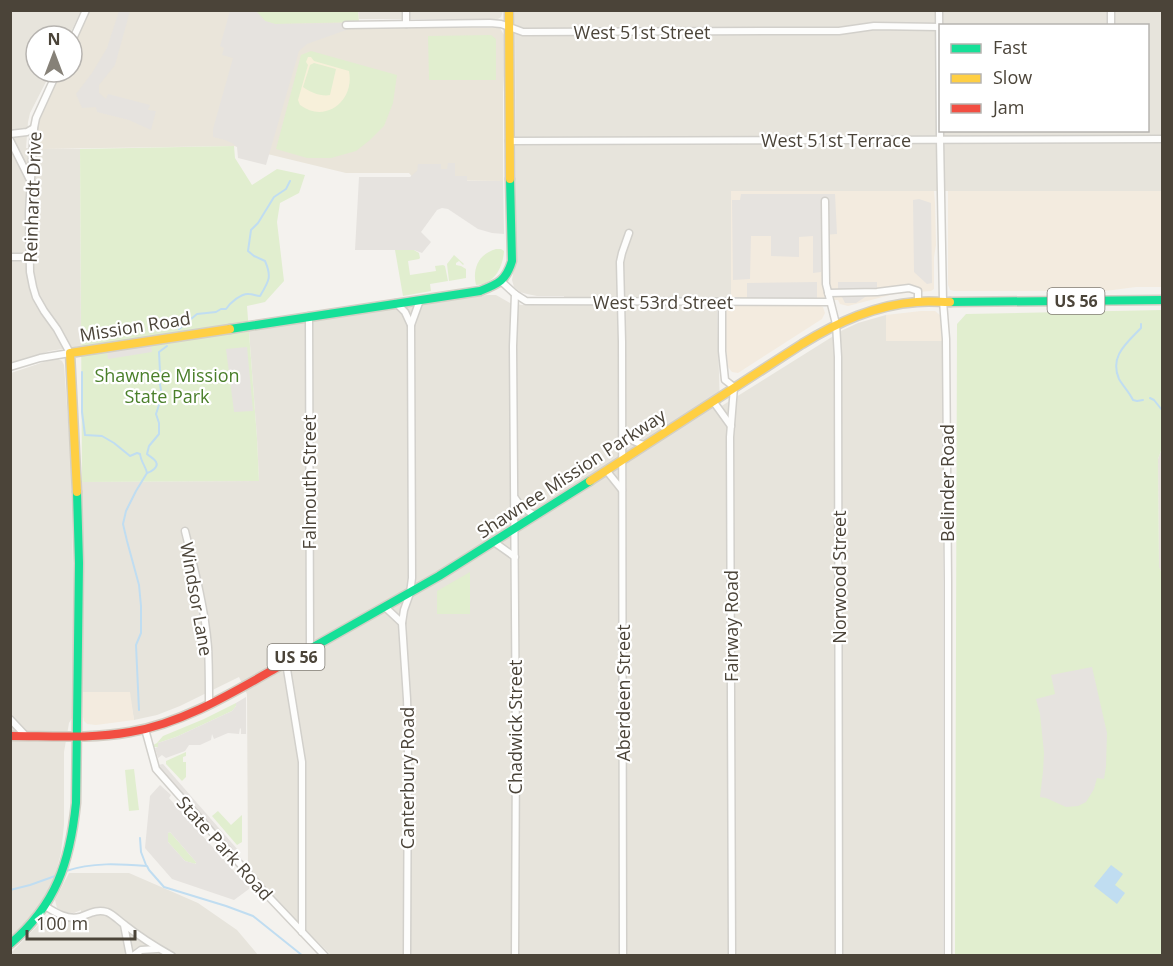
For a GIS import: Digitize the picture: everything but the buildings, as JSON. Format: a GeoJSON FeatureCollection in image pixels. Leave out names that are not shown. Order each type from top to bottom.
{"type":"FeatureCollection","features":[{"type":"Feature","properties":{"kind":"main road"},"geometry":{"type":"LineString","coordinates":[[502,282],[509,273],[512,261],[508,141],[509,10]]}},
{"type":"Feature","properties":{"kind":"main road","name":"Mission Road"},"geometry":{"type":"LineString","coordinates":[[10,944],[47,904],[62,873],[74,829],[79,563],[70,352],[480,291],[502,282]]}},
{"type":"Feature","properties":{"kind":"main road","name":"Shawnee Mission Parkway"},"geometry":{"type":"LineString","coordinates":[[10,736],[106,735],[145,729],[209,704],[385,608],[535,516],[808,339],[868,310],[900,303],[943,301],[1162,300]]}},
{"type":"Feature","properties":{"kind":"street"},"geometry":{"type":"LineString","coordinates":[[80,24],[86,10]]}},
{"type":"Feature","properties":{"kind":"street"},"geometry":{"type":"LineString","coordinates":[[406,10],[406,24]]}},
{"type":"Feature","properties":{"kind":"street","name":"Belinder Road"},"geometry":{"type":"LineString","coordinates":[[939,10],[939,27]]}},
{"type":"Feature","properties":{"kind":"street","name":"West 51st Street"},"geometry":{"type":"LineString","coordinates":[[346,25],[490,23],[501,24],[523,32],[796,32],[839,31],[874,26],[939,27]]}},
{"type":"Feature","properties":{"kind":"street","name":"Reinhardt Drive"},"geometry":{"type":"LineString","coordinates":[[52,84],[36,118],[34,128],[30,182],[30,272],[36,297],[70,352]]}},
{"type":"Feature","properties":{"kind":"street"},"geometry":{"type":"LineString","coordinates":[[10,134],[27,132],[34,128]]}},
{"type":"Feature","properties":{"kind":"street","name":"Belinder Road"},"geometry":{"type":"LineString","coordinates":[[940,132],[943,301],[946,339],[948,956]]}},
{"type":"Feature","properties":{"kind":"street","name":"West 51st Terrace"},"geometry":{"type":"LineString","coordinates":[[508,141],[1162,139]]}},
{"type":"Feature","properties":{"kind":"street"},"geometry":{"type":"LineString","coordinates":[[10,140],[30,182]]}},
{"type":"Feature","properties":{"kind":"street","name":"Norwood Street"},"geometry":{"type":"LineString","coordinates":[[825,201],[826,284],[836,324],[838,357],[839,956]]}},
{"type":"Feature","properties":{"kind":"street","name":"Aberdeen Street"},"geometry":{"type":"LineString","coordinates":[[623,956],[620,262],[629,233]]}},
{"type":"Feature","properties":{"kind":"street"},"geometry":{"type":"LineString","coordinates":[[10,257],[29,257]]}},
{"type":"Feature","properties":{"kind":"street","name":"West 53rd Street"},"geometry":{"type":"LineString","coordinates":[[502,282],[526,302],[830,302]]}},
{"type":"Feature","properties":{"kind":"street"},"geometry":{"type":"LineString","coordinates":[[828,293],[877,292],[909,288],[918,291],[918,302]]}},
{"type":"Feature","properties":{"kind":"street","name":"Chadwick Street"},"geometry":{"type":"LineString","coordinates":[[515,294],[513,346],[515,956]]}},
{"type":"Feature","properties":{"kind":"street"},"geometry":{"type":"LineString","coordinates":[[410,593],[412,578],[411,325],[420,300]]}},
{"type":"Feature","properties":{"kind":"street","name":"Fairway Road"},"geometry":{"type":"LineString","coordinates":[[722,302],[722,351],[725,380],[734,387],[731,427],[732,956]]}},
{"type":"Feature","properties":{"kind":"street"},"geometry":{"type":"LineString","coordinates":[[396,303],[405,312],[411,325]]}},
{"type":"Feature","properties":{"kind":"street","name":"Falmouth Street"},"geometry":{"type":"LineString","coordinates":[[309,316],[310,649]]}},
{"type":"Feature","properties":{"kind":"street"},"geometry":{"type":"LineString","coordinates":[[10,367],[70,352]]}},
{"type":"Feature","properties":{"kind":"street"},"geometry":{"type":"LineString","coordinates":[[713,401],[731,427]]}},
{"type":"Feature","properties":{"kind":"street"},"geometry":{"type":"LineString","coordinates":[[622,430],[632,441],[645,446]]}},
{"type":"Feature","properties":{"kind":"street"},"geometry":{"type":"LineString","coordinates":[[606,470],[622,490]]}},
{"type":"Feature","properties":{"kind":"street"},"geometry":{"type":"LineString","coordinates":[[514,498],[535,516]]}},
{"type":"Feature","properties":{"kind":"street","name":"Windsor Lane"},"geometry":{"type":"LineString","coordinates":[[185,531],[206,628],[209,704]]}},
{"type":"Feature","properties":{"kind":"street"},"geometry":{"type":"LineString","coordinates":[[494,542],[515,557]]}},
{"type":"Feature","properties":{"kind":"street","name":"Canterbury Road"},"geometry":{"type":"LineString","coordinates":[[407,956],[408,736],[402,622],[410,593]]}},
{"type":"Feature","properties":{"kind":"street"},"geometry":{"type":"LineString","coordinates":[[385,608],[402,622]]}},
{"type":"Feature","properties":{"kind":"street"},"geometry":{"type":"LineString","coordinates":[[285,662],[298,727],[302,762],[302,932]]}},
{"type":"Feature","properties":{"kind":"street"},"geometry":{"type":"LineString","coordinates":[[10,720],[26,736]]}},
{"type":"Feature","properties":{"kind":"street","name":"State Park Road"},"geometry":{"type":"LineString","coordinates":[[145,729],[156,769],[229,853],[325,956]]}},
{"type":"Feature","properties":{"kind":"street"},"geometry":{"type":"LineString","coordinates":[[47,904],[61,916],[72,918],[98,911],[106,912],[172,956]]}},
{"type":"Feature","properties":{"kind":"street"},"geometry":{"type":"LineString","coordinates":[[124,924],[131,956],[141,950],[159,949]]}},
{"type":"Feature","properties":{"kind":"shaded area"},"geometry":{"type":"Polygon","coordinates":[[[503,10],[498,19],[359,19],[358,11],[503,10]]]}},
{"type":"Feature","properties":{"kind":"shaded area"},"geometry":{"type":"Polygon","coordinates":[[[11,11],[81,11],[75,24],[24,24],[24,84],[45,84],[30,113],[26,148],[80,149],[81,346],[50,351],[11,363],[11,11]]]}},
{"type":"Feature","properties":{"kind":"shaded area"},"geometry":{"type":"Polygon","coordinates":[[[88,11],[358,11],[359,26],[500,28],[504,35],[503,181],[415,180],[409,173],[346,173],[234,146],[34,149],[38,117],[53,84],[84,84],[84,24],[82,24],[88,11]]]}},
{"type":"Feature","properties":{"kind":"shaded area"},"geometry":{"type":"Polygon","coordinates":[[[119,11],[130,11],[115,65],[99,85],[99,93],[106,99],[108,94],[150,105],[148,110],[156,111],[151,130],[129,120],[97,112],[96,107],[82,108],[76,94],[107,48],[119,11]]]}},
{"type":"Feature","properties":{"kind":"shaded area"},"geometry":{"type":"Polygon","coordinates":[[[230,11],[256,11],[265,21],[275,24],[348,23],[349,29],[307,44],[299,51],[266,165],[238,158],[237,147],[225,140],[213,137],[213,129],[233,58],[222,55],[224,48],[220,46],[230,11]]]}},
{"type":"Feature","properties":{"kind":"shaded area"},"geometry":{"type":"Polygon","coordinates":[[[515,11],[1162,11],[1162,191],[731,191],[731,297],[686,298],[687,306],[715,305],[717,307],[720,407],[843,330],[858,323],[886,315],[887,341],[943,341],[943,955],[331,955],[290,915],[248,868],[247,694],[239,677],[180,706],[157,715],[134,720],[129,692],[83,692],[82,482],[259,481],[249,331],[487,295],[496,295],[510,303],[522,305],[565,305],[564,296],[537,296],[520,292],[514,287],[512,280],[516,257],[515,11]]]}},
{"type":"Feature","properties":{"kind":"shaded area"},"geometry":{"type":"Polygon","coordinates":[[[448,163],[455,163],[455,176],[467,176],[467,181],[503,181],[504,234],[478,229],[448,209],[442,208],[437,210],[421,232],[431,242],[422,253],[414,250],[355,250],[359,177],[410,177],[417,171],[418,164],[441,164],[441,169],[447,169],[448,163]]]}},
{"type":"Feature","properties":{"kind":"shaded area"},"geometry":{"type":"Polygon","coordinates":[[[731,191],[934,191],[936,245],[934,289],[894,294],[848,306],[840,304],[838,300],[745,300],[731,297],[731,191]]]}},
{"type":"Feature","properties":{"kind":"shaded area"},"geometry":{"type":"Polygon","coordinates":[[[948,191],[1162,191],[1162,287],[1136,287],[1105,291],[950,290],[948,285],[948,191]]]}},
{"type":"Feature","properties":{"kind":"shaded area"},"geometry":{"type":"Polygon","coordinates":[[[741,194],[835,194],[837,234],[822,235],[821,272],[813,273],[813,236],[799,237],[799,257],[771,256],[771,236],[751,236],[750,279],[733,280],[732,200],[740,200],[741,194]]]}},
{"type":"Feature","properties":{"kind":"shaded area"},"geometry":{"type":"Polygon","coordinates":[[[919,199],[931,203],[932,283],[927,284],[914,272],[913,200],[919,199]]]}},
{"type":"Feature","properties":{"kind":"shaded area"},"geometry":{"type":"Polygon","coordinates":[[[817,282],[817,298],[747,299],[747,283],[817,282]]]}},
{"type":"Feature","properties":{"kind":"shaded area"},"geometry":{"type":"Polygon","coordinates":[[[838,282],[877,282],[877,289],[856,303],[845,303],[838,289],[838,282]]]}},
{"type":"Feature","properties":{"kind":"shaded area"},"geometry":{"type":"Polygon","coordinates":[[[735,305],[818,305],[823,307],[825,313],[822,319],[738,373],[732,372],[728,367],[726,348],[726,311],[735,305]]]}},
{"type":"Feature","properties":{"kind":"shaded area"},"geometry":{"type":"Polygon","coordinates":[[[935,311],[941,316],[943,341],[886,341],[886,315],[935,311]]]}},
{"type":"Feature","properties":{"kind":"shaded area"},"geometry":{"type":"Polygon","coordinates":[[[151,345],[152,352],[108,359],[107,351],[151,345]]]}},
{"type":"Feature","properties":{"kind":"shaded area"},"geometry":{"type":"Polygon","coordinates":[[[247,347],[253,411],[234,412],[226,349],[247,347]]]}},
{"type":"Feature","properties":{"kind":"shaded area"},"geometry":{"type":"Polygon","coordinates":[[[53,359],[62,361],[64,365],[71,462],[74,622],[72,718],[64,752],[64,825],[61,853],[55,876],[40,906],[11,937],[11,373],[53,359]]]}},
{"type":"Feature","properties":{"kind":"shaded area"},"geometry":{"type":"Polygon","coordinates":[[[1162,448],[1162,574],[1159,568],[1158,459],[1162,448]]]}},
{"type":"Feature","properties":{"kind":"shaded area"},"geometry":{"type":"Polygon","coordinates":[[[1092,667],[1107,733],[1104,779],[1097,778],[1094,789],[1086,802],[1078,806],[1066,807],[1040,797],[1044,753],[1036,699],[1055,694],[1051,675],[1092,667]]]}},
{"type":"Feature","properties":{"kind":"shaded area"},"geometry":{"type":"Polygon","coordinates":[[[83,692],[130,692],[134,720],[87,724],[83,716],[83,692]]]}},
{"type":"Feature","properties":{"kind":"shaded area"},"geometry":{"type":"Polygon","coordinates":[[[246,697],[246,734],[241,734],[240,728],[239,734],[228,733],[214,739],[212,734],[211,740],[200,745],[189,745],[185,751],[166,758],[162,755],[158,758],[155,748],[158,747],[158,743],[232,711],[236,703],[246,697]]]}},
{"type":"Feature","properties":{"kind":"shaded area"},"geometry":{"type":"Polygon","coordinates":[[[163,764],[238,850],[232,851],[160,769],[158,765],[163,764]]]}},
{"type":"Feature","properties":{"kind":"shaded area"},"geometry":{"type":"Polygon","coordinates":[[[160,785],[171,795],[169,798],[240,878],[243,876],[253,886],[234,900],[172,879],[145,848],[150,796],[160,785]],[[170,832],[168,833],[168,842],[185,861],[196,864],[170,832]]]}},
{"type":"Feature","properties":{"kind":"shaded area"},"geometry":{"type":"Polygon","coordinates":[[[69,873],[129,873],[198,903],[237,930],[258,955],[11,956],[11,953],[45,918],[81,919],[81,910],[74,913],[64,912],[57,908],[55,900],[69,873]]]}},
{"type":"Feature","properties":{"kind":"green space"},"geometry":{"type":"Polygon","coordinates":[[[256,11],[358,11],[359,22],[275,24],[265,21],[256,11]]]}},
{"type":"Feature","properties":{"kind":"green space"},"geometry":{"type":"Polygon","coordinates":[[[491,35],[496,39],[496,80],[429,80],[428,36],[491,35]]]}},
{"type":"Feature","properties":{"kind":"green space"},"geometry":{"type":"Polygon","coordinates":[[[311,51],[397,75],[393,103],[384,126],[356,151],[331,158],[307,158],[276,149],[301,55],[311,51]]]}},
{"type":"Feature","properties":{"kind":"green space","name":"Shawnee Mission State Park"},"geometry":{"type":"Polygon","coordinates":[[[234,146],[235,158],[252,185],[277,169],[305,175],[299,193],[280,203],[277,222],[284,281],[265,302],[247,306],[259,481],[82,482],[80,149],[234,146]]]}},
{"type":"Feature","properties":{"kind":"green space"},"geometry":{"type":"Polygon","coordinates":[[[496,249],[504,251],[499,269],[488,282],[476,285],[475,273],[478,262],[485,254],[496,249]]]}},
{"type":"Feature","properties":{"kind":"green space"},"geometry":{"type":"Polygon","coordinates":[[[395,250],[414,250],[419,253],[419,259],[408,261],[410,275],[436,271],[435,266],[443,265],[448,281],[430,284],[431,291],[403,296],[395,250]]]}},
{"type":"Feature","properties":{"kind":"green space"},"geometry":{"type":"Polygon","coordinates":[[[454,255],[464,264],[459,261],[456,265],[466,269],[466,278],[449,281],[447,264],[454,255]]]}},
{"type":"Feature","properties":{"kind":"green space"},"geometry":{"type":"Polygon","coordinates":[[[1162,310],[1162,448],[1158,459],[1159,567],[1162,574],[1162,955],[955,956],[957,324],[966,314],[1162,310]]]}},
{"type":"Feature","properties":{"kind":"green space"},"geometry":{"type":"Polygon","coordinates":[[[470,572],[470,614],[437,614],[437,591],[470,572]]]}},
{"type":"Feature","properties":{"kind":"green space"},"geometry":{"type":"Polygon","coordinates":[[[236,703],[232,711],[158,743],[158,747],[154,747],[153,745],[163,736],[236,703]]]}},
{"type":"Feature","properties":{"kind":"green space"},"geometry":{"type":"Polygon","coordinates":[[[186,752],[183,762],[186,762],[186,777],[182,781],[166,764],[166,761],[186,752]]]}},
{"type":"Feature","properties":{"kind":"green space"},"geometry":{"type":"Polygon","coordinates":[[[134,769],[139,810],[129,811],[125,770],[134,769]]]}},
{"type":"Feature","properties":{"kind":"green space"},"geometry":{"type":"Polygon","coordinates":[[[218,811],[231,825],[242,815],[242,842],[237,845],[212,816],[218,811]]]}},
{"type":"Feature","properties":{"kind":"green space"},"geometry":{"type":"Polygon","coordinates":[[[170,832],[196,862],[195,864],[185,861],[168,842],[170,832]]]}},
{"type":"Feature","properties":{"kind":"sand"},"geometry":{"type":"Polygon","coordinates":[[[308,57],[311,57],[314,61],[349,71],[350,82],[343,100],[328,111],[319,112],[300,105],[298,100],[308,65],[306,62],[308,57]],[[314,63],[310,65],[303,87],[316,94],[330,95],[336,69],[314,63]]]}},
{"type":"Feature","properties":{"kind":"water"},"geometry":{"type":"Polygon","coordinates":[[[1111,865],[1123,874],[1115,885],[1125,893],[1117,904],[1094,886],[1111,865]]]}},
{"type":"Feature","properties":{"kind":"waterway"},"geometry":{"type":"LineString","coordinates":[[179,329],[197,314],[226,309],[243,295],[260,296],[269,275],[265,261],[248,251],[251,230],[274,197],[286,189],[290,181]]}},
{"type":"Feature","properties":{"kind":"waterway"},"geometry":{"type":"LineString","coordinates":[[1141,324],[1141,328],[1121,350],[1116,363],[1116,371],[1133,400],[1143,400]]}},
{"type":"Feature","properties":{"kind":"waterway"},"geometry":{"type":"LineString","coordinates":[[147,473],[157,464],[147,454],[149,446],[159,434],[156,414],[161,390],[159,352],[167,346]]}},
{"type":"Feature","properties":{"kind":"waterway"},"geometry":{"type":"LineString","coordinates":[[82,372],[82,412],[85,435],[102,436],[130,456],[140,454],[147,473],[126,511],[123,524],[139,585],[141,606],[141,633],[136,645],[139,710]]}},
{"type":"Feature","properties":{"kind":"waterway"},"geometry":{"type":"LineString","coordinates":[[1150,398],[1162,410]]}},
{"type":"Feature","properties":{"kind":"waterway"},"geometry":{"type":"LineString","coordinates":[[140,838],[141,852],[146,865]]}},
{"type":"Feature","properties":{"kind":"waterway"},"geometry":{"type":"LineString","coordinates":[[66,871],[96,865],[147,866],[164,887],[253,916],[303,956]]}},
{"type":"Feature","properties":{"kind":"waterway"},"geometry":{"type":"LineString","coordinates":[[10,890],[58,875]]}},
{"type":"Feature","properties":{"kind":"traffic: fast"},"geometry":{"type":"LineString","coordinates":[[230,329],[480,291],[496,284],[507,273],[512,261],[510,179]]}},
{"type":"Feature","properties":{"kind":"traffic: fast"},"geometry":{"type":"LineString","coordinates":[[950,302],[1162,300]]}},
{"type":"Feature","properties":{"kind":"traffic: fast"},"geometry":{"type":"LineString","coordinates":[[278,667],[439,576],[590,481]]}},
{"type":"Feature","properties":{"kind":"traffic: fast"},"geometry":{"type":"LineString","coordinates":[[10,944],[26,929],[50,898],[65,863],[73,824],[76,803],[79,563],[77,492]]}},
{"type":"Feature","properties":{"kind":"traffic: slow"},"geometry":{"type":"LineString","coordinates":[[509,10],[510,179]]}},
{"type":"Feature","properties":{"kind":"traffic: slow"},"geometry":{"type":"LineString","coordinates":[[590,481],[802,344],[829,329],[857,316],[886,307],[917,302],[950,302]]}},
{"type":"Feature","properties":{"kind":"traffic: slow"},"geometry":{"type":"LineString","coordinates":[[77,492],[70,353],[230,329]]}},
{"type":"Feature","properties":{"kind":"traffic: jam"},"geometry":{"type":"LineString","coordinates":[[10,736],[100,736],[150,728],[207,706],[278,667]]}}]}
